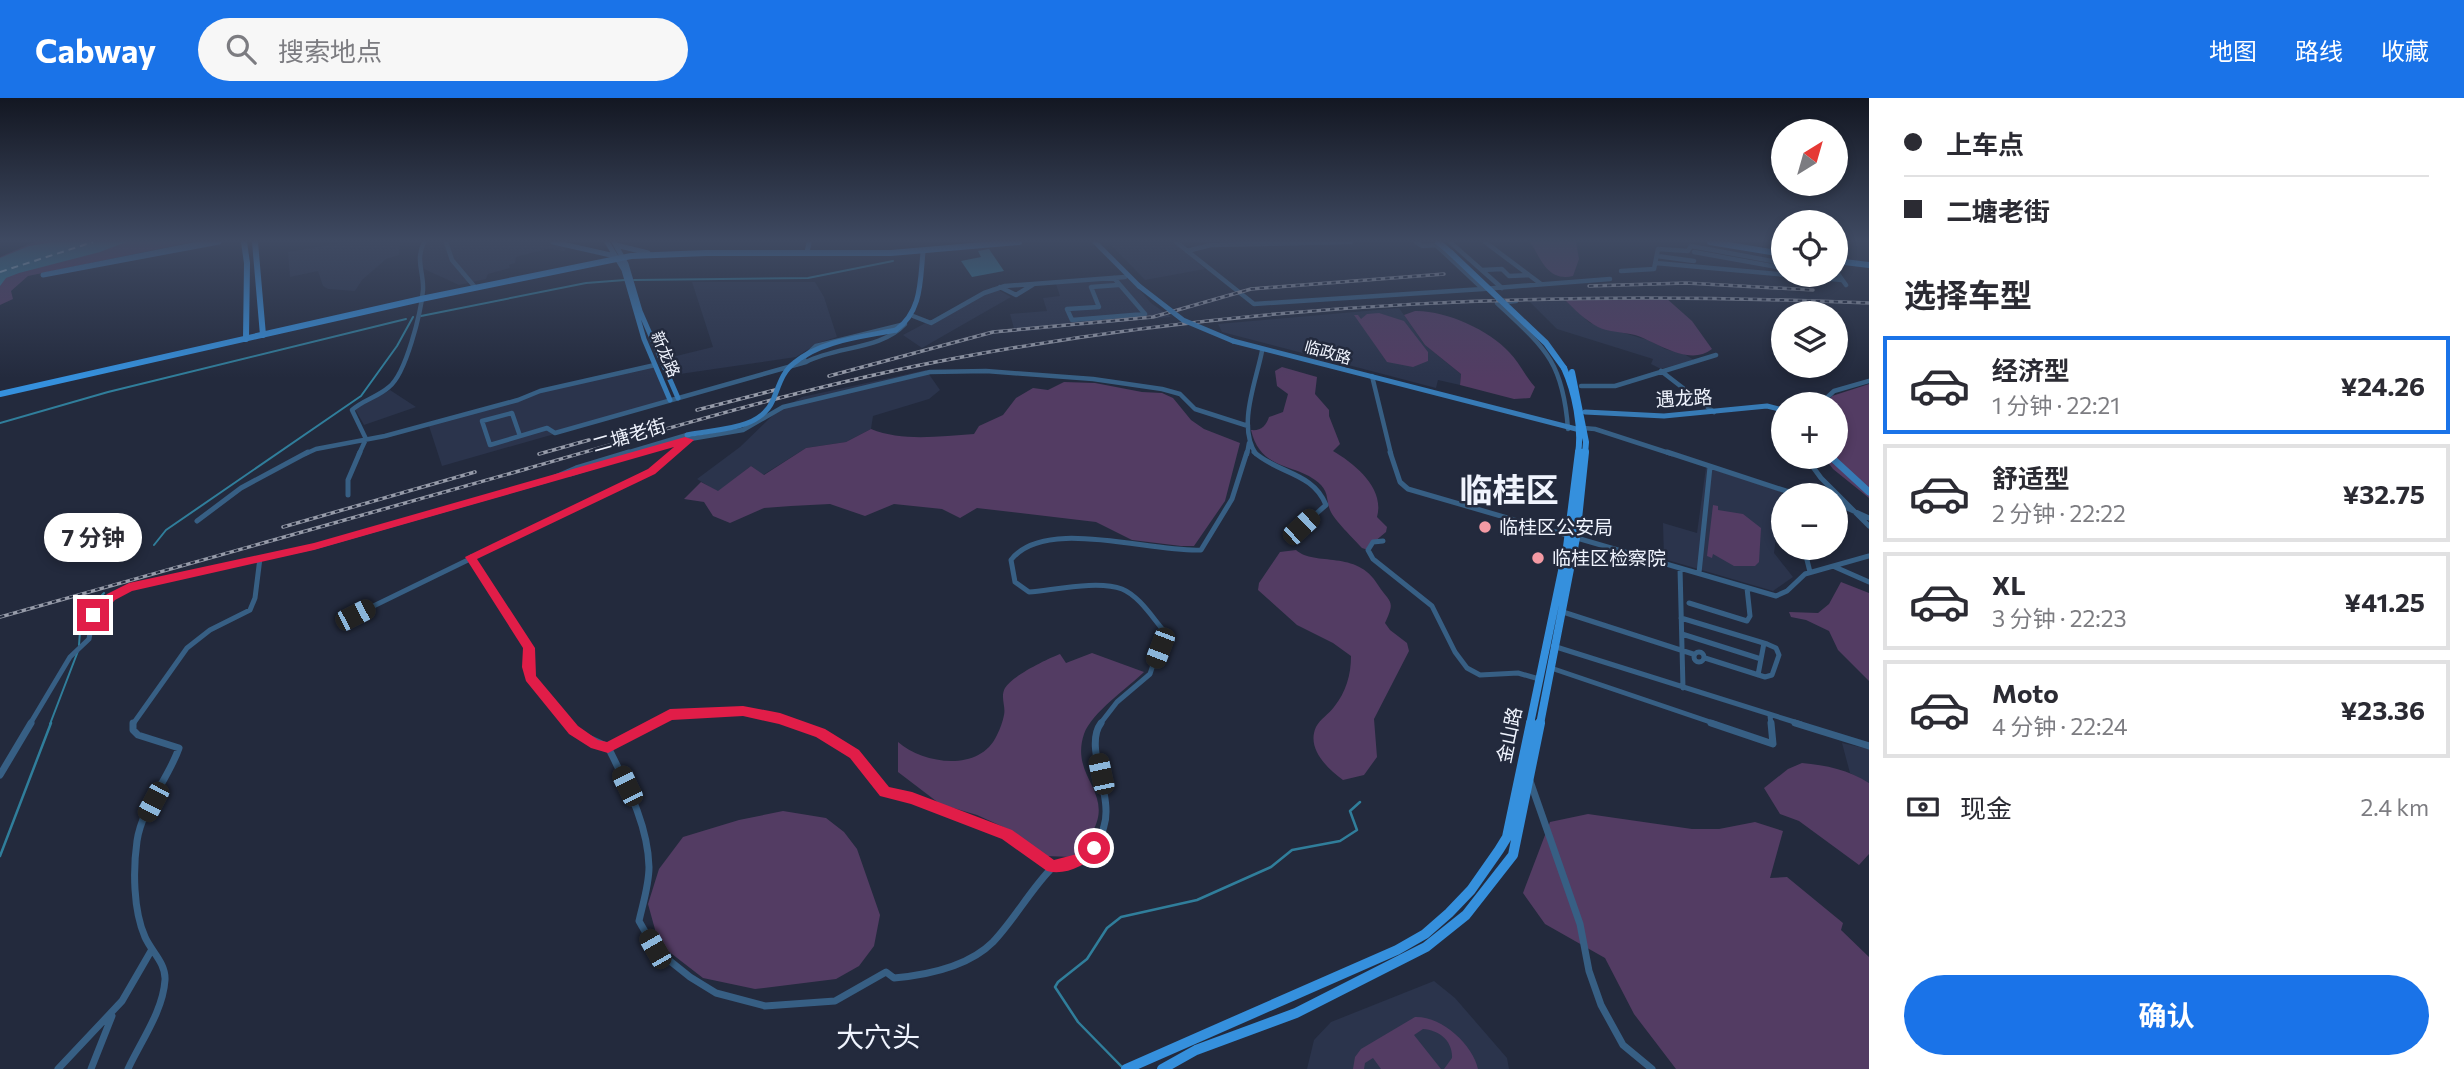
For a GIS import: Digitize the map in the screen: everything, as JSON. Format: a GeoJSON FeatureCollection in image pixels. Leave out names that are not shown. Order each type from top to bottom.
{"type":"FeatureCollection","features":[{"type":"Feature","properties":{"kind":"main road"},"geometry":{"type":"LineString","coordinates":[[246,338],[247,287]]}},
{"type":"Feature","properties":{"kind":"main road"},"geometry":{"type":"LineString","coordinates":[[260,287],[263,334]]}},
{"type":"Feature","properties":{"kind":"main road"},"geometry":{"type":"LineString","coordinates":[[0,393],[468,287]]}},
{"type":"Feature","properties":{"kind":"main road"},"geometry":{"type":"LineString","coordinates":[[263,334],[473,287]]}},
{"type":"Feature","properties":{"kind":"main road","name":"新龙路"},"geometry":{"type":"LineString","coordinates":[[631,287],[634,310],[670,400]]}},
{"type":"Feature","properties":{"kind":"main road","name":"新龙路"},"geometry":{"type":"LineString","coordinates":[[632,287],[678,398]]}},
{"type":"Feature","properties":{"kind":"main road"},"geometry":{"type":"LineString","coordinates":[[688,437],[742,425],[761,417],[768,411],[783,373],[809,354],[828,346],[896,330],[913,316],[917,287]]}},
{"type":"Feature","properties":{"kind":"main road","name":"临政路"},"geometry":{"type":"LineString","coordinates":[[1142,287],[1176,317],[1208,333],[1372,378],[1576,429]]}},
{"type":"Feature","properties":{"kind":"main road","name":"金山路"},"geometry":{"type":"LineString","coordinates":[[1128,1068],[1222,1023],[1423,936],[1452,910],[1495,860],[1507,837],[1539,679],[1563,612],[1580,442],[1567,368],[1546,343],[1489,287]]}},
{"type":"Feature","properties":{"kind":"main road"},"geometry":{"type":"LineString","coordinates":[[263,321],[269,326],[286,328]]}},
{"type":"Feature","properties":{"kind":"main road"},"geometry":{"type":"LineString","coordinates":[[222,342],[239,334],[246,325]]}},
{"type":"Feature","properties":{"kind":"main road"},"geometry":{"type":"LineString","coordinates":[[0,393],[246,338]]}},
{"type":"Feature","properties":{"kind":"main road","name":"遇龙路"},"geometry":{"type":"LineString","coordinates":[[1585,412],[1635,416],[1715,413],[1771,407]]}},
{"type":"Feature","properties":{"kind":"main road"},"geometry":{"type":"LineString","coordinates":[[1843,469],[1869,492]]}},
{"type":"Feature","properties":{"kind":"main road","name":"金山路"},"geometry":{"type":"LineString","coordinates":[[1162,1069],[1196,1050],[1296,1013],[1426,947],[1465,915],[1513,855],[1551,668],[1551,645],[1572,537]]}},
{"type":"Feature","properties":{"kind":"street"},"geometry":{"type":"LineString","coordinates":[[348,495],[348,480],[366,439],[352,410],[395,381],[410,345],[411,331],[418,318],[423,287]]}},
{"type":"Feature","properties":{"kind":"street"},"geometry":{"type":"LineString","coordinates":[[913,316],[930,323],[999,287]]}},
{"type":"Feature","properties":{"kind":"street"},"geometry":{"type":"LineString","coordinates":[[1001,287],[1016,295],[1029,287]]}},
{"type":"Feature","properties":{"kind":"street"},"geometry":{"type":"LineString","coordinates":[[1091,287],[1098,307],[1067,309],[1072,320],[1145,314],[1137,299],[1121,287]]}},
{"type":"Feature","properties":{"kind":"street"},"geometry":{"type":"LineString","coordinates":[[1233,287],[1254,304],[1509,287]]}},
{"type":"Feature","properties":{"kind":"street"},"geometry":{"type":"LineString","coordinates":[[1516,301],[1497,303],[1552,357],[1565,388],[1576,429],[1595,429],[1771,488]]}},
{"type":"Feature","properties":{"kind":"street"},"geometry":{"type":"LineString","coordinates":[[806,362],[803,358],[817,345],[905,324]]}},
{"type":"Feature","properties":{"kind":"street"},"geometry":{"type":"LineString","coordinates":[[520,436],[512,413],[482,421],[490,445],[547,428],[555,433],[806,362],[819,354],[891,334],[905,324]]}},
{"type":"Feature","properties":{"kind":"street"},"geometry":{"type":"LineString","coordinates":[[608,747],[627,786],[642,832],[649,868],[639,921],[655,949],[690,977],[716,993],[765,1006],[835,1001],[886,972],[894,978],[917,976],[964,962],[992,943],[1052,867],[1081,860],[1094,848],[1104,828],[1108,807],[1095,731],[1117,702],[1150,674],[1164,631],[1137,599],[1124,589],[1105,585],[1029,592],[1015,582],[1011,561],[1020,548],[1056,538],[1085,538],[1183,551],[1201,550],[1237,492],[1247,463],[1248,426],[1262,351]]}},
{"type":"Feature","properties":{"kind":"street"},"geometry":{"type":"LineString","coordinates":[[1581,386],[1615,386],[1716,355]]}},
{"type":"Feature","properties":{"kind":"street"},"geometry":{"type":"LineString","coordinates":[[197,520],[241,488],[316,449],[366,439],[519,400],[540,391],[654,365]]}},
{"type":"Feature","properties":{"kind":"street","name":"二塘老街"},"geometry":{"type":"LineString","coordinates":[[0,775],[70,657],[84,646],[92,632],[93,615],[99,607],[129,587],[314,547],[548,480],[576,467],[688,437],[743,430],[762,421],[773,409],[785,404],[800,404],[888,381],[947,370],[1093,379],[1162,389],[1180,394],[1195,409],[1248,426]]}},
{"type":"Feature","properties":{"kind":"street"},"geometry":{"type":"LineString","coordinates":[[1661,371],[1715,413]]}},
{"type":"Feature","properties":{"kind":"street"},"geometry":{"type":"LineString","coordinates":[[1372,378],[1395,471],[1404,486],[1779,596],[1811,572],[1868,558]]}},
{"type":"Feature","properties":{"kind":"street"},"geometry":{"type":"LineString","coordinates":[[1834,392],[1869,381]]}},
{"type":"Feature","properties":{"kind":"street"},"geometry":{"type":"LineString","coordinates":[[355,615],[651,471],[688,437]]}},
{"type":"Feature","properties":{"kind":"street"},"geometry":{"type":"LineString","coordinates":[[1249,443],[1275,467],[1318,486],[1324,494],[1326,505],[1301,527]]}},
{"type":"Feature","properties":{"kind":"street"},"geometry":{"type":"LineString","coordinates":[[1699,573],[1710,467]]}},
{"type":"Feature","properties":{"kind":"street"},"geometry":{"type":"LineString","coordinates":[[1814,469],[1869,526]]}},
{"type":"Feature","properties":{"kind":"street"},"geometry":{"type":"LineString","coordinates":[[1848,508],[1869,518]]}},
{"type":"Feature","properties":{"kind":"street"},"geometry":{"type":"LineString","coordinates":[[1384,541],[1376,540],[1368,550],[1374,562],[1415,590],[1435,609],[1456,652],[1470,670],[1478,675],[1516,673],[1539,679]]}},
{"type":"Feature","properties":{"kind":"street"},"geometry":{"type":"LineString","coordinates":[[471,557],[529,648],[530,678],[573,730],[595,744],[608,747],[670,715],[743,711],[780,718],[821,733],[854,754],[884,792],[912,798],[1007,835],[1052,867]]}},
{"type":"Feature","properties":{"kind":"street"},"geometry":{"type":"LineString","coordinates":[[128,1069],[158,1002],[166,977],[162,964],[151,951],[143,934],[136,893],[136,838],[179,748],[138,735],[133,730],[132,723],[187,648],[210,630],[250,610],[255,598],[260,558]]}},
{"type":"Feature","properties":{"kind":"street"},"geometry":{"type":"LineString","coordinates":[[1807,560],[1811,572]]}},
{"type":"Feature","properties":{"kind":"street"},"geometry":{"type":"LineString","coordinates":[[1680,568],[1683,688]]}},
{"type":"Feature","properties":{"kind":"street"},"geometry":{"type":"LineString","coordinates":[[1835,568],[1869,582]]}},
{"type":"Feature","properties":{"kind":"street"},"geometry":{"type":"LineString","coordinates":[[1689,603],[1747,621],[1747,588]]}},
{"type":"Feature","properties":{"kind":"street"},"geometry":{"type":"LineString","coordinates":[[1563,612],[1693,654],[1700,661],[1705,658],[1765,677],[1772,675],[1779,654],[1776,648],[1681,618]]}},
{"type":"Feature","properties":{"kind":"street"},"geometry":{"type":"LineString","coordinates":[[1682,634],[1761,659]]}},
{"type":"Feature","properties":{"kind":"street"},"geometry":{"type":"LineString","coordinates":[[1758,675],[1764,643]]}},
{"type":"Feature","properties":{"kind":"street"},"geometry":{"type":"LineString","coordinates":[[1551,645],[1869,746]]}},
{"type":"Feature","properties":{"kind":"street"},"geometry":{"type":"LineString","coordinates":[[1551,668],[1773,744],[1770,716]]}},
{"type":"Feature","properties":{"kind":"street","name":"金山路"},"geometry":{"type":"LineString","coordinates":[[1529,778],[1580,924],[1589,971],[1601,1005],[1623,1045],[1652,1069]]}},
{"type":"Feature","properties":{"kind":"street"},"geometry":{"type":"LineString","coordinates":[[58,1069],[113,1013],[140,979],[151,951]]}},
{"type":"Feature","properties":{"kind":"street"},"geometry":{"type":"LineString","coordinates":[[91,1069],[113,1013]]}},
{"type":"Feature","properties":{"kind":"shaded area"},"geometry":{"type":"Polygon","coordinates":[[[0,287],[15,287],[11,291],[13,299],[0,305],[0,287]]]}},
{"type":"Feature","properties":{"kind":"shaded area"},"geometry":{"type":"Polygon","coordinates":[[[325,287],[357,287],[355,291],[325,287]]]}},
{"type":"Feature","properties":{"kind":"shaded area"},"geometry":{"type":"Polygon","coordinates":[[[694,287],[818,287],[837,337],[818,343],[796,357],[673,375],[668,358],[713,347],[694,287]]]}},
{"type":"Feature","properties":{"kind":"shaded area"},"geometry":{"type":"Polygon","coordinates":[[[992,287],[1011,297],[922,348],[903,335],[992,287]]]}},
{"type":"Feature","properties":{"kind":"shaded area"},"geometry":{"type":"Polygon","coordinates":[[[1057,287],[1137,287],[1151,303],[1171,317],[1015,332],[1010,314],[1047,311],[1043,298],[1060,296],[1057,287]]]}},
{"type":"Feature","properties":{"kind":"shaded area"},"geometry":{"type":"Polygon","coordinates":[[[1666,298],[1692,321],[1712,349],[1703,354],[1683,354],[1635,335],[1602,329],[1584,318],[1564,299],[1666,298]]]}},
{"type":"Feature","properties":{"kind":"shaded area"},"geometry":{"type":"Polygon","coordinates":[[[1564,299],[1590,323],[1651,341],[1694,360],[1661,369],[1651,364],[1653,359],[1557,329],[1528,300],[1564,299]]]}},
{"type":"Feature","properties":{"kind":"shaded area"},"geometry":{"type":"Polygon","coordinates":[[[1399,308],[1425,345],[1461,374],[1460,385],[1438,380],[1436,388],[1222,332],[1218,324],[1399,308]]]}},
{"type":"Feature","properties":{"kind":"shaded area"},"geometry":{"type":"Polygon","coordinates":[[[1415,311],[1453,318],[1490,336],[1513,356],[1535,387],[1530,398],[1514,399],[1460,385],[1461,374],[1425,345],[1404,315],[1415,311]]]}},
{"type":"Feature","properties":{"kind":"shaded area"},"geometry":{"type":"Polygon","coordinates":[[[1379,313],[1404,321],[1428,352],[1428,361],[1413,367],[1387,362],[1354,315],[1361,319],[1367,314],[1379,313]]]}},
{"type":"Feature","properties":{"kind":"shaded area"},"geometry":{"type":"Polygon","coordinates":[[[654,366],[670,401],[442,466],[429,426],[538,393],[654,366]]]}},
{"type":"Feature","properties":{"kind":"shaded area"},"geometry":{"type":"Polygon","coordinates":[[[1282,367],[1317,377],[1315,394],[1329,410],[1340,444],[1333,451],[1359,470],[1377,496],[1377,517],[1387,527],[1386,532],[1368,550],[1362,548],[1336,519],[1321,485],[1302,473],[1271,460],[1256,444],[1251,430],[1260,429],[1269,417],[1283,412],[1288,394],[1277,386],[1275,371],[1282,367]]]}},
{"type":"Feature","properties":{"kind":"shaded area"},"geometry":{"type":"Polygon","coordinates":[[[926,370],[940,390],[929,399],[873,416],[871,429],[846,442],[806,448],[763,475],[751,466],[718,492],[697,479],[740,447],[774,414],[802,397],[926,370]]]}},
{"type":"Feature","properties":{"kind":"shaded area"},"geometry":{"type":"Polygon","coordinates":[[[1064,382],[1095,383],[1162,393],[1173,398],[1191,420],[1204,429],[1240,443],[1225,501],[1194,546],[1132,540],[1096,522],[977,508],[960,518],[942,509],[894,504],[865,516],[830,504],[791,506],[764,508],[730,523],[713,516],[704,502],[684,499],[701,482],[718,491],[751,466],[764,475],[806,448],[846,442],[871,429],[909,437],[974,434],[979,426],[1003,415],[1016,398],[1033,388],[1048,390],[1064,382]]]}},
{"type":"Feature","properties":{"kind":"shaded area"},"geometry":{"type":"Polygon","coordinates":[[[1869,384],[1869,498],[1833,469],[1848,469],[1848,392],[1844,392],[1869,384]]]}},
{"type":"Feature","properties":{"kind":"shaded area"},"geometry":{"type":"Polygon","coordinates":[[[390,390],[416,407],[364,425],[355,409],[390,390]]]}},
{"type":"Feature","properties":{"kind":"shaded area"},"geometry":{"type":"Polygon","coordinates":[[[1706,467],[1771,488],[1771,560],[1780,560],[1793,577],[1773,591],[1664,559],[1663,523],[1697,533],[1706,467]]]}},
{"type":"Feature","properties":{"kind":"shaded area"},"geometry":{"type":"Polygon","coordinates":[[[1713,505],[1718,506],[1718,510],[1743,514],[1761,528],[1759,562],[1755,566],[1734,566],[1713,554],[1712,558],[1707,556],[1713,505]]]}},
{"type":"Feature","properties":{"kind":"shaded area"},"geometry":{"type":"Polygon","coordinates":[[[1296,550],[1314,558],[1348,563],[1369,574],[1390,602],[1385,623],[1407,643],[1409,651],[1374,719],[1377,757],[1364,775],[1343,780],[1320,758],[1314,743],[1316,727],[1334,707],[1345,689],[1351,656],[1333,643],[1297,625],[1258,590],[1259,583],[1280,552],[1296,550]]]}},
{"type":"Feature","properties":{"kind":"shaded area"},"geometry":{"type":"Polygon","coordinates":[[[1841,582],[1869,593],[1869,681],[1838,650],[1829,631],[1806,620],[1791,617],[1789,612],[1818,613],[1829,604],[1841,582]]]}},
{"type":"Feature","properties":{"kind":"shaded area"},"geometry":{"type":"Polygon","coordinates":[[[1092,653],[1144,672],[1094,717],[1084,734],[1081,751],[1095,792],[1098,819],[1090,836],[1073,857],[1045,856],[1010,830],[977,815],[940,804],[898,772],[898,742],[922,756],[936,759],[965,760],[978,755],[989,747],[997,735],[1003,720],[1004,691],[1009,683],[1030,668],[1060,654],[1066,663],[1092,653]]]}},
{"type":"Feature","properties":{"kind":"shaded area"},"geometry":{"type":"Polygon","coordinates":[[[1842,743],[1869,749],[1869,783],[1850,773],[1842,743]]]}},
{"type":"Feature","properties":{"kind":"shaded area"},"geometry":{"type":"Polygon","coordinates":[[[1802,763],[1837,769],[1869,783],[1869,854],[1859,865],[1799,821],[1780,814],[1764,788],[1788,769],[1802,763]]]}},
{"type":"Feature","properties":{"kind":"shaded area"},"geometry":{"type":"Polygon","coordinates":[[[783,811],[826,818],[844,832],[857,849],[880,915],[874,946],[859,966],[836,979],[755,989],[703,978],[659,944],[648,904],[659,869],[683,837],[739,820],[783,811]]]}},
{"type":"Feature","properties":{"kind":"shaded area"},"geometry":{"type":"Polygon","coordinates":[[[1588,814],[1692,829],[1719,829],[1755,822],[1783,831],[1770,878],[1787,877],[1843,923],[1841,930],[1869,957],[1869,1069],[1676,1069],[1634,1014],[1605,958],[1545,924],[1523,893],[1550,822],[1588,814]]]}},
{"type":"Feature","properties":{"kind":"shaded area"},"geometry":{"type":"Polygon","coordinates":[[[1434,981],[1455,998],[1507,1058],[1509,1069],[1307,1069],[1314,1040],[1331,1022],[1434,981]]]}},
{"type":"Feature","properties":{"kind":"shaded area"},"geometry":{"type":"Polygon","coordinates":[[[1415,1017],[1436,1021],[1455,1034],[1470,1051],[1478,1069],[1444,1069],[1452,1058],[1450,1046],[1439,1034],[1423,1029],[1414,1035],[1441,1069],[1381,1069],[1373,1058],[1365,1063],[1364,1069],[1353,1069],[1355,1057],[1361,1049],[1415,1017]]]}},
{"type":"Feature","properties":{"kind":"waterway"},"geometry":{"type":"LineString","coordinates":[[421,316],[564,287]]}},
{"type":"Feature","properties":{"kind":"waterway"},"geometry":{"type":"LineString","coordinates":[[154,545],[166,530],[361,396],[397,346],[413,317]]}},
{"type":"Feature","properties":{"kind":"waterway"},"geometry":{"type":"LineString","coordinates":[[0,423],[108,392],[406,319]]}},
{"type":"Feature","properties":{"kind":"waterway"},"geometry":{"type":"LineString","coordinates":[[79,645],[81,618],[104,593]]}},
{"type":"Feature","properties":{"kind":"waterway"},"geometry":{"type":"LineString","coordinates":[[50,724],[78,651]]}},
{"type":"Feature","properties":{"kind":"waterway"},"geometry":{"type":"LineString","coordinates":[[0,856],[51,723]]}},
{"type":"Feature","properties":{"kind":"waterway"},"geometry":{"type":"LineString","coordinates":[[1123,1068],[1078,1022],[1055,987],[1058,982],[1087,959],[1107,928],[1121,917],[1197,900],[1271,867],[1292,850],[1340,841],[1357,830],[1350,811],[1360,802]]}},
{"type":"Feature","properties":{"kind":"railway"},"geometry":{"type":"LineString","coordinates":[[829,376],[993,332],[1153,317],[1251,289],[1273,287]]}},
{"type":"Feature","properties":{"kind":"railway"},"geometry":{"type":"LineString","coordinates":[[1764,287],[1813,290]]}},
{"type":"Feature","properties":{"kind":"railway"},"geometry":{"type":"LineString","coordinates":[[0,617],[797,393],[962,357],[1075,338],[1188,323],[1414,304],[1641,298],[1869,303]]}},
{"type":"Feature","properties":{"kind":"railway"},"geometry":{"type":"LineString","coordinates":[[697,410],[775,390]]}},
{"type":"Feature","properties":{"kind":"railway"},"geometry":{"type":"LineString","coordinates":[[539,454],[589,440]]}},
{"type":"Feature","properties":{"kind":"railway"},"geometry":{"type":"LineString","coordinates":[[283,527],[475,472]]}},
{"type":"Feature","properties":{"kind":"place","name":"临桂区公安局"},"geometry":{"type":"Point","coordinates":[1485,527]}},
{"type":"Feature","properties":{"kind":"place","name":"临桂区检察院"},"geometry":{"type":"Point","coordinates":[1538,558]}},
{"type":"Feature","properties":{"kind":"district","name":"临桂区"},"geometry":{"type":"Point","coordinates":[1509,490]}},
{"type":"Feature","properties":{"kind":"district","name":"大穴头"},"geometry":{"type":"Point","coordinates":[878,1037]}},
{"type":"Feature","properties":{"kind":"route"},"geometry":{"type":"LineString","coordinates":[[93,615],[111,597],[129,587],[314,547],[689,440],[651,471],[471,557],[529,648],[530,678],[573,730],[595,744],[608,747],[670,715],[743,711],[780,718],[821,733],[854,754],[884,792],[912,798],[1007,835],[1052,867],[1081,860],[1094,848]]}}]}
